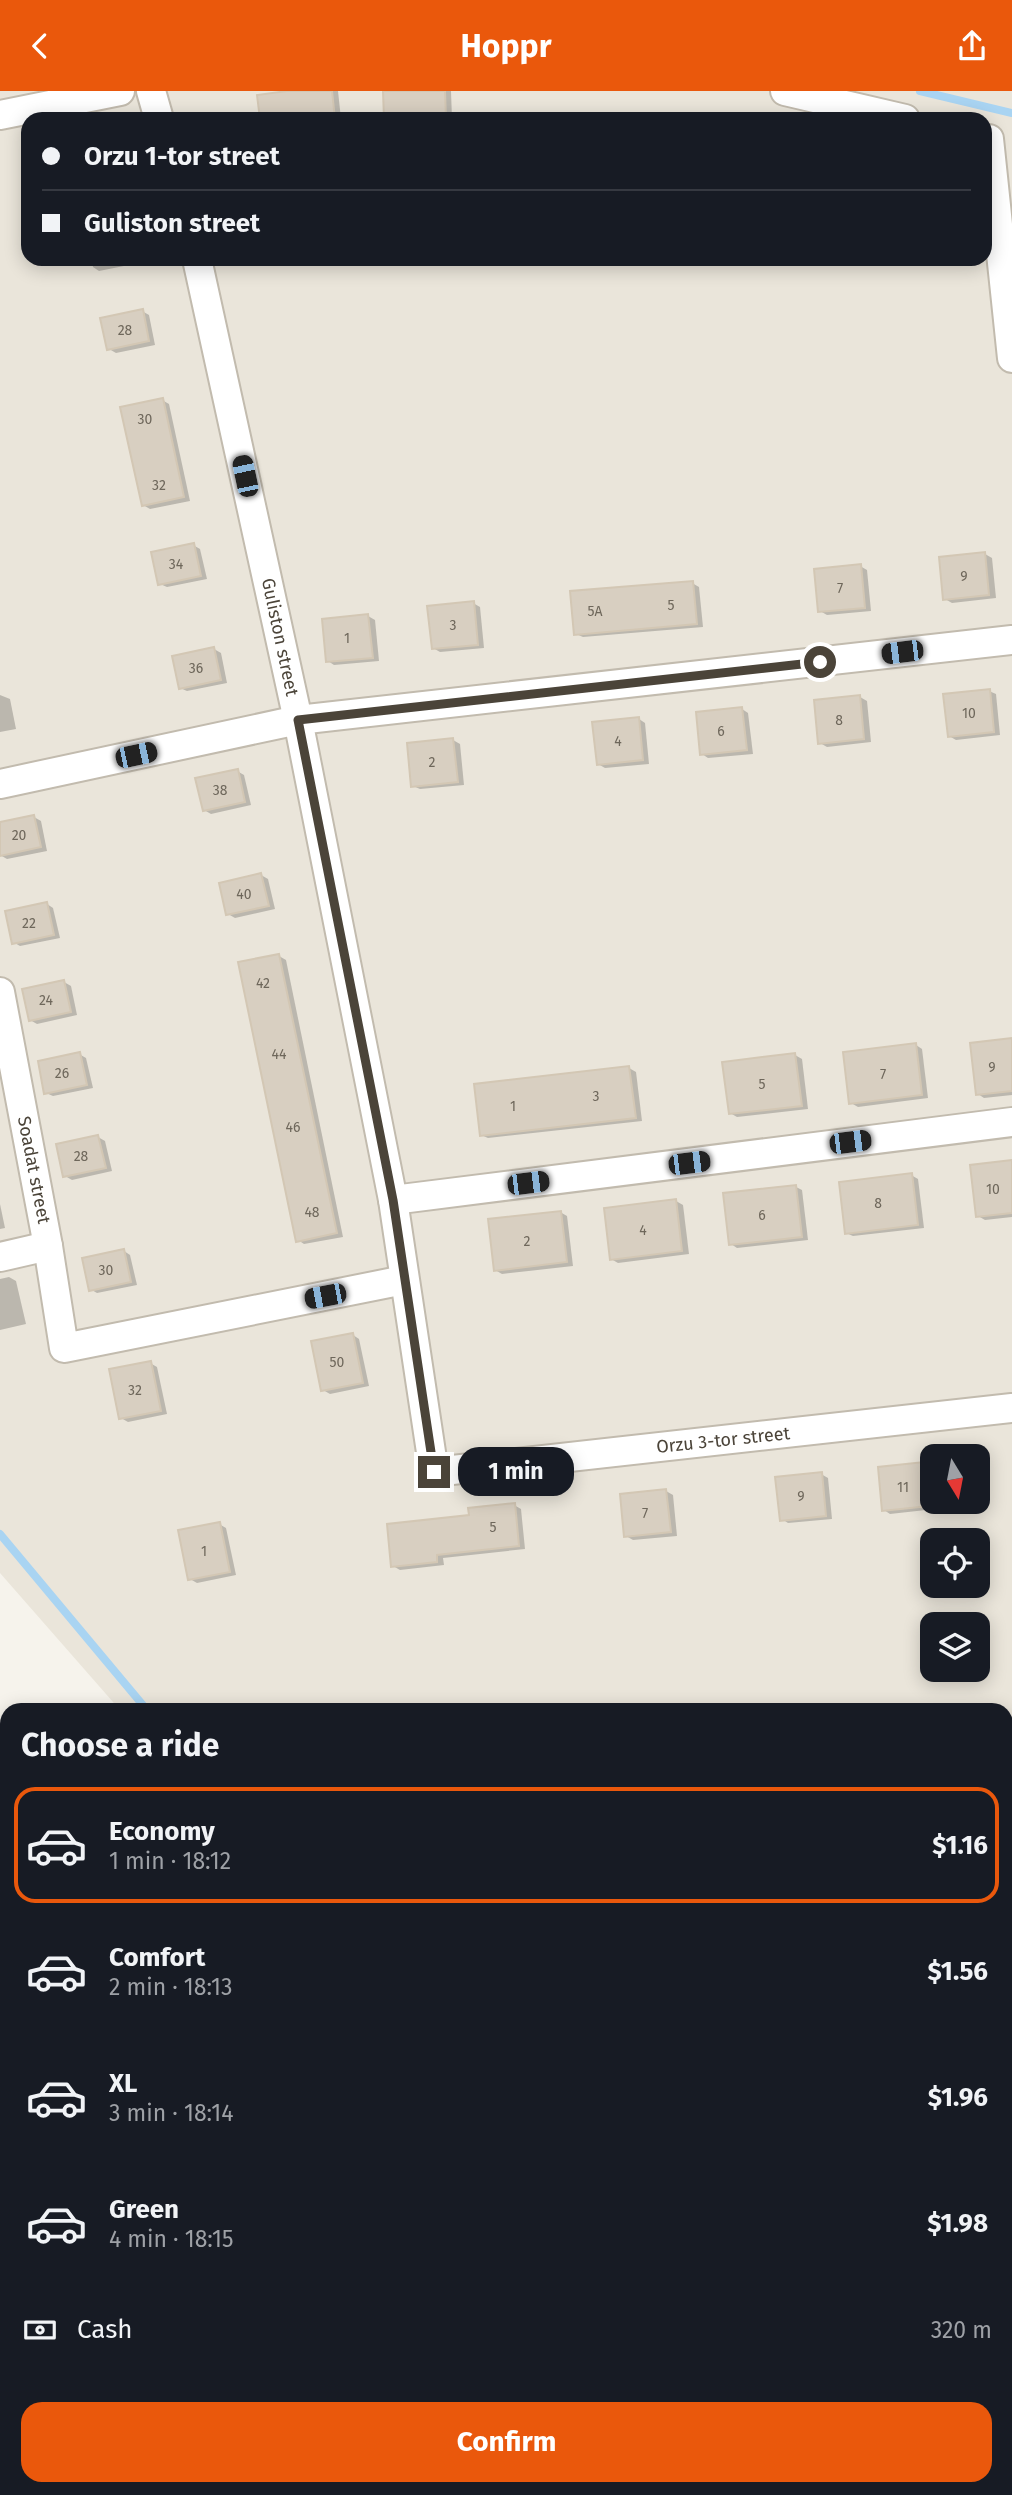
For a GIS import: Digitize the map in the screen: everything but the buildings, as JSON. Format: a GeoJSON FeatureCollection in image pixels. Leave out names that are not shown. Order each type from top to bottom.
{"type":"FeatureCollection","features":[{"type":"Feature","properties":{"kind":"street"},"geometry":{"type":"LineString","coordinates":[[0,114],[120,91]]}},
{"type":"Feature","properties":{"kind":"street"},"geometry":{"type":"LineString","coordinates":[[151,91],[157,112]]}},
{"type":"Feature","properties":{"kind":"street"},"geometry":{"type":"LineString","coordinates":[[785,91],[875,112]]}},
{"type":"Feature","properties":{"kind":"street"},"geometry":{"type":"LineString","coordinates":[[996,140],[1012,358]]}},
{"type":"Feature","properties":{"kind":"street","name":"Guliston street"},"geometry":{"type":"LineString","coordinates":[[199,266],[298,720],[393,1200],[434,1472]]}},
{"type":"Feature","properties":{"kind":"street"},"geometry":{"type":"LineString","coordinates":[[0,785],[298,720],[1012,640]]}},
{"type":"Feature","properties":{"kind":"street","name":"Soadat street"},"geometry":{"type":"LineString","coordinates":[[0,992],[48,1246],[64,1348],[404,1280]]}},
{"type":"Feature","properties":{"kind":"street"},"geometry":{"type":"LineString","coordinates":[[393,1200],[1012,1122]]}},
{"type":"Feature","properties":{"kind":"street"},"geometry":{"type":"LineString","coordinates":[[0,1257],[48,1246]]}},
{"type":"Feature","properties":{"kind":"street","name":"Orzu 3-tor street"},"geometry":{"type":"LineString","coordinates":[[434,1472],[1012,1408]]}},
{"type":"Feature","properties":{"kind":"shaded area"},"geometry":{"type":"Polygon","coordinates":[[[0,91],[1012,91],[1012,1703],[114,1703],[0,1573],[0,91]]]}},
{"type":"Feature","properties":{"kind":"waterway"},"geometry":{"type":"LineString","coordinates":[[920,91],[1012,113]]}},
{"type":"Feature","properties":{"kind":"waterway"},"geometry":{"type":"LineString","coordinates":[[0,1534],[141,1703]]}},
{"type":"Feature","properties":{"kind":"route"},"geometry":{"type":"LineString","coordinates":[[434,1472],[393,1200],[298,720],[820,662]]}}]}
